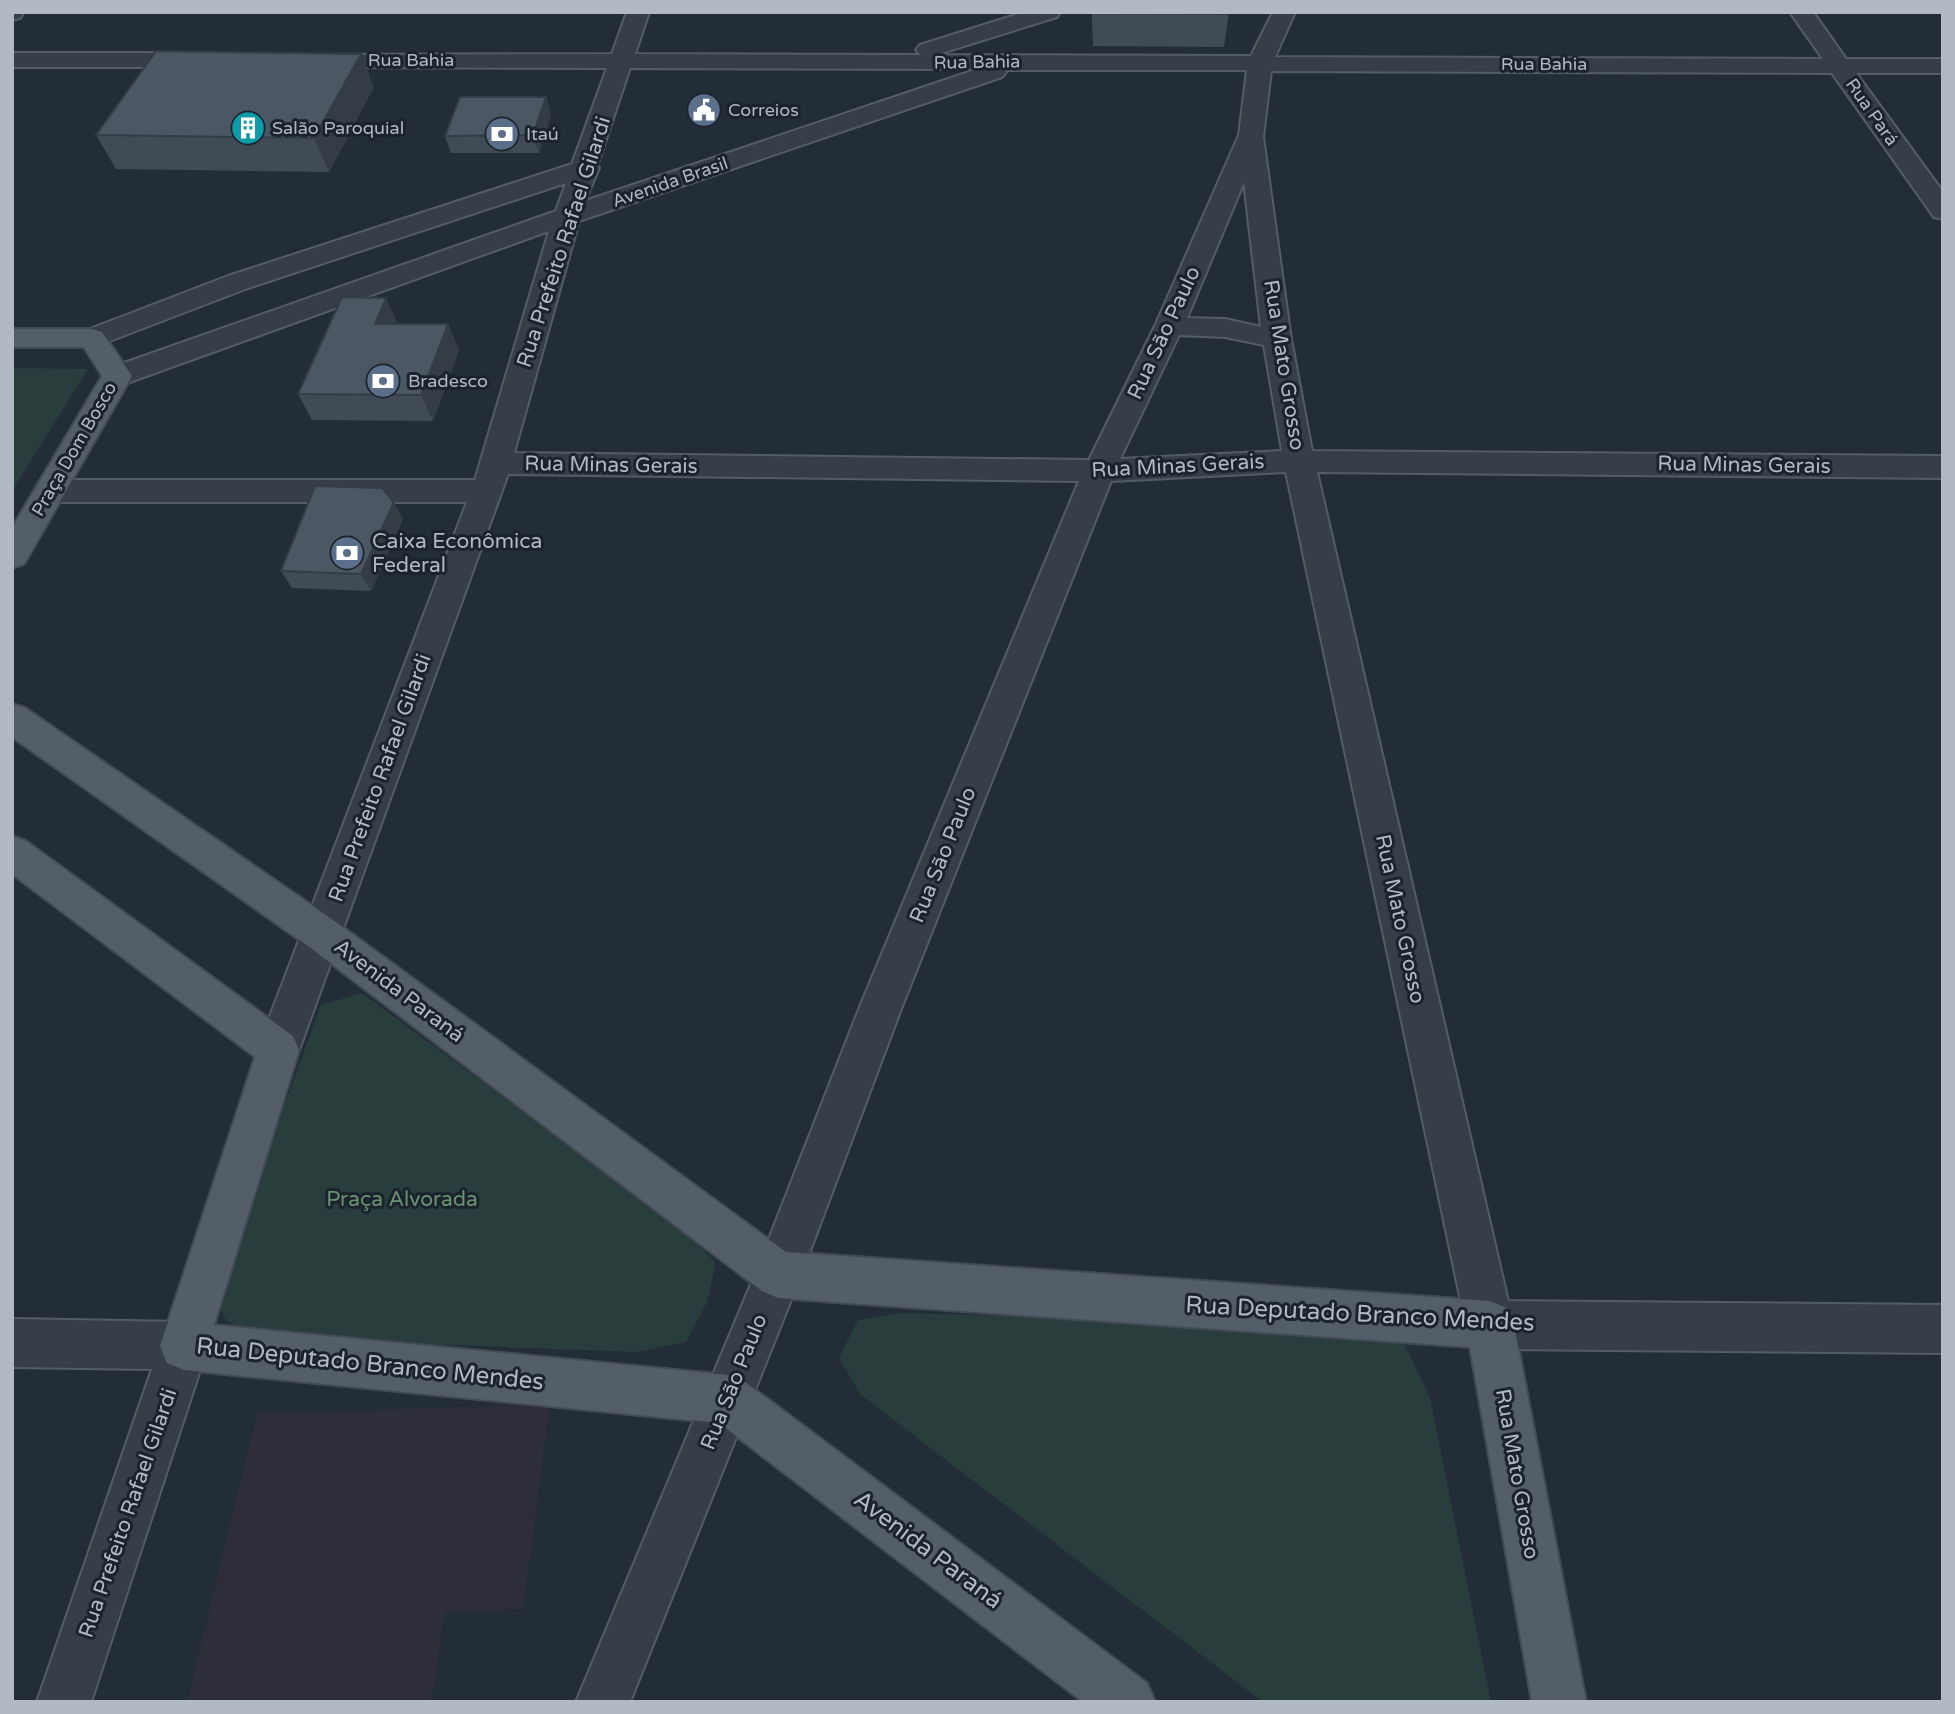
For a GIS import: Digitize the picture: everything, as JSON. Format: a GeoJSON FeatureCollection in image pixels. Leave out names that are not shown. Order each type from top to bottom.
{"type":"FeatureCollection","features":[{"type":"Feature","properties":{"kind":"main road"},"geometry":{"type":"LineString","coordinates":[[12,338],[92,338]]}},
{"type":"Feature","properties":{"kind":"main road","name":"Praça Dom Bosco"},"geometry":{"type":"LineString","coordinates":[[12,556],[117,376],[92,338]]}},
{"type":"Feature","properties":{"kind":"main road","name":"Avenida Paraná"},"geometry":{"type":"LineString","coordinates":[[12,718],[322,934],[778,1275]]}},
{"type":"Feature","properties":{"kind":"main road"},"geometry":{"type":"LineString","coordinates":[[12,852],[278,1050]]}},
{"type":"Feature","properties":{"kind":"main road","name":"Rua Prefeito Rafael Gilardi"},"geometry":{"type":"LineString","coordinates":[[184,1346],[278,1050]]}},
{"type":"Feature","properties":{"kind":"main road","name":"Rua Deputado Branco Mendes"},"geometry":{"type":"LineString","coordinates":[[778,1275],[1490,1325]]}},
{"type":"Feature","properties":{"kind":"main road","name":"Rua Mato Grosso"},"geometry":{"type":"LineString","coordinates":[[1490,1325],[1559,1702]]}},
{"type":"Feature","properties":{"kind":"main road","name":"Rua Deputado Branco Mendes"},"geometry":{"type":"LineString","coordinates":[[184,1346],[728,1399]]}},
{"type":"Feature","properties":{"kind":"main road","name":"Avenida Paraná"},"geometry":{"type":"LineString","coordinates":[[728,1399],[1128,1702]]}},
{"type":"Feature","properties":{"kind":"street","name":"Rua Prefeito Rafael Gilardi"},"geometry":{"type":"LineString","coordinates":[[278,1050],[492,477],[568,216],[638,12]]}},
{"type":"Feature","properties":{"kind":"street"},"geometry":{"type":"LineString","coordinates":[[888,63],[1049,12]]}},
{"type":"Feature","properties":{"kind":"street","name":"Rua São Paulo"},"geometry":{"type":"LineString","coordinates":[[603,1702],[778,1275],[880,1009],[1099,471],[1169,326],[1251,135],[1260,63],[1284,12]]}},
{"type":"Feature","properties":{"kind":"street","name":"Rua Pará"},"geometry":{"type":"LineString","coordinates":[[1801,12],[1943,211]]}},
{"type":"Feature","properties":{"kind":"street"},"geometry":{"type":"LineString","coordinates":[[12,60],[220,60]]}},
{"type":"Feature","properties":{"kind":"street","name":"Rua Bahia"},"geometry":{"type":"LineString","coordinates":[[290,60],[1943,66]]}},
{"type":"Feature","properties":{"kind":"street","name":"Avenida Brasil"},"geometry":{"type":"LineString","coordinates":[[117,376],[568,216],[1027,61]]}},
{"type":"Feature","properties":{"kind":"street","name":"Rua Mato Grosso"},"geometry":{"type":"LineString","coordinates":[[1251,135],[1277,339],[1299,461],[1490,1325]]}},
{"type":"Feature","properties":{"kind":"street"},"geometry":{"type":"LineString","coordinates":[[92,338],[238,282],[586,168]]}},
{"type":"Feature","properties":{"kind":"street"},"geometry":{"type":"LineString","coordinates":[[1169,326],[1225,328],[1277,339]]}},
{"type":"Feature","properties":{"kind":"street","name":"Rua Minas Gerais"},"geometry":{"type":"LineString","coordinates":[[50,491],[492,477],[1099,471],[1299,461],[1943,467]]}},
{"type":"Feature","properties":{"kind":"street","name":"Rua Deputado Branco Mendes"},"geometry":{"type":"LineString","coordinates":[[1490,1325],[1943,1329]]}},
{"type":"Feature","properties":{"kind":"street","name":"Rua Deputado Branco Mendes"},"geometry":{"type":"LineString","coordinates":[[12,1343],[184,1346]]}},
{"type":"Feature","properties":{"kind":"street","name":"Rua Prefeito Rafael Gilardi"},"geometry":{"type":"LineString","coordinates":[[65,1702],[184,1346]]}},
{"type":"Feature","properties":{"kind":"shaded area"},"geometry":{"type":"Polygon","coordinates":[[[550,1404],[523,1609],[445,1612],[431,1702],[187,1702],[257,1414],[550,1404]]]}},
{"type":"Feature","properties":{"kind":"green space"},"geometry":{"type":"Polygon","coordinates":[[[12,368],[88,369],[12,491],[12,368]]]}},
{"type":"Feature","properties":{"kind":"green space","name":"Praça Alvorada"},"geometry":{"type":"Polygon","coordinates":[[[362,993],[689,1233],[716,1263],[707,1302],[686,1342],[637,1352],[266,1338],[226,1321],[215,1295],[321,1005],[362,993]]]}},
{"type":"Feature","properties":{"kind":"green space"},"geometry":{"type":"Polygon","coordinates":[[[900,1313],[1372,1326],[1404,1343],[1430,1398],[1491,1702],[1263,1702],[861,1395],[839,1358],[858,1320],[900,1313]]]}},
{"type":"Feature","properties":{"kind":"building"},"geometry":{"type":"Polygon","coordinates":[[[1229,12],[1229,14],[1095,13],[1229,12]]]}},
{"type":"Feature","properties":{"kind":"building"},"geometry":{"type":"Polygon","coordinates":[[[156,51],[361,54],[314,138],[96,135],[156,51]]]}},
{"type":"Feature","properties":{"kind":"building"},"geometry":{"type":"Polygon","coordinates":[[[460,97],[546,97],[533,135],[445,136],[460,97]]]}},
{"type":"Feature","properties":{"kind":"building"},"geometry":{"type":"Polygon","coordinates":[[[342,297],[386,298],[375,324],[448,324],[421,395],[298,394],[342,297]]]}},
{"type":"Feature","properties":{"kind":"building","name":"Caixa Econômica Federal"},"geometry":{"type":"Polygon","coordinates":[[[315,486],[382,488],[394,502],[361,574],[281,571],[315,486]]]}},
{"type":"Feature","properties":{"kind":"place","name":"Correios"},"geometry":{"type":"Point","coordinates":[704,110]}},
{"type":"Feature","properties":{"kind":"place","name":"Salão Paroquial"},"geometry":{"type":"Point","coordinates":[248,128]}},
{"type":"Feature","properties":{"kind":"place","name":"Itaú"},"geometry":{"type":"Point","coordinates":[502,134]}},
{"type":"Feature","properties":{"kind":"place","name":"Bradesco"},"geometry":{"type":"Point","coordinates":[383,381]}},
{"type":"Feature","properties":{"kind":"place","name":"Caixa Econômica Federal"},"geometry":{"type":"Point","coordinates":[347,553]}}]}
